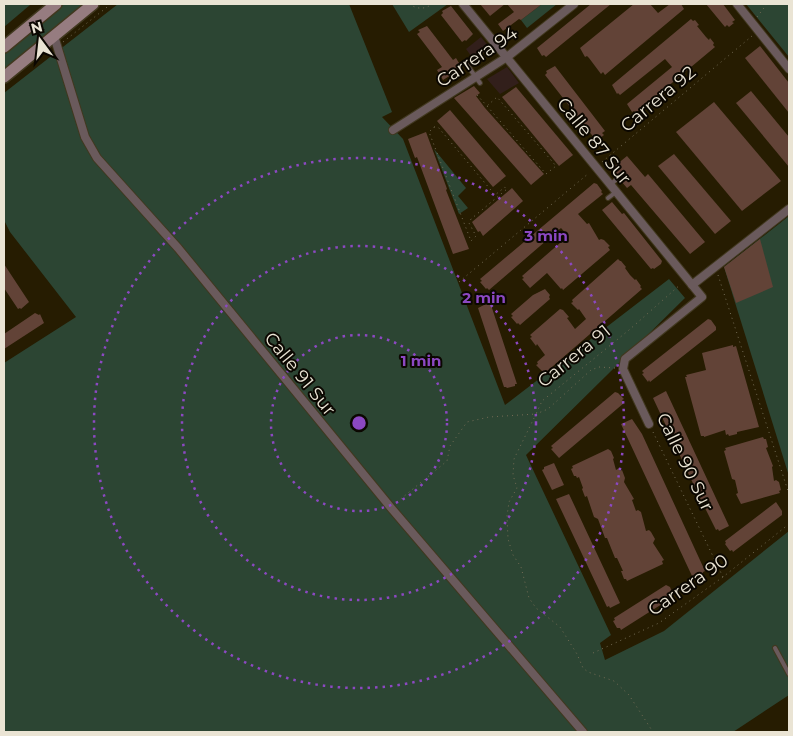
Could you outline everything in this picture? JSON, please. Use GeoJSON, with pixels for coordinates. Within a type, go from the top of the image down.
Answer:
{"type":"FeatureCollection","features":[{"type":"Feature","properties":{"kind":"main road"},"geometry":{"type":"LineString","coordinates":[[4,47],[46,8],[56,4]]}},
{"type":"Feature","properties":{"kind":"main road"},"geometry":{"type":"LineString","coordinates":[[4,77],[55,41],[93,4]]}},
{"type":"Feature","properties":{"kind":"street","name":"Calle 87 Sur"},"geometry":{"type":"LineString","coordinates":[[462,4],[702,297]]}},
{"type":"Feature","properties":{"kind":"street","name":"Carrera 94"},"geometry":{"type":"LineString","coordinates":[[394,130],[478,80],[574,4]]}},
{"type":"Feature","properties":{"kind":"street"},"geometry":{"type":"LineString","coordinates":[[737,4],[789,69]]}},
{"type":"Feature","properties":{"kind":"street","name":"Calle 91 Sur"},"geometry":{"type":"LineString","coordinates":[[55,41],[85,137],[97,158],[178,248],[392,509],[583,732]]}},
{"type":"Feature","properties":{"kind":"street"},"geometry":{"type":"LineString","coordinates":[[690,282],[715,267],[789,209]]}},
{"type":"Feature","properties":{"kind":"street","name":"Carrera 91"},"geometry":{"type":"LineString","coordinates":[[623,369],[625,359],[702,297]]}},
{"type":"Feature","properties":{"kind":"street","name":"Calle 90 Sur"},"geometry":{"type":"LineString","coordinates":[[623,369],[650,424]]}},
{"type":"Feature","properties":{"kind":"lane"},"geometry":{"type":"LineString","coordinates":[[467,65],[478,80]]}},
{"type":"Feature","properties":{"kind":"lane"},"geometry":{"type":"LineString","coordinates":[[610,185],[618,178]]}},
{"type":"Feature","properties":{"kind":"lane"},"geometry":{"type":"LineString","coordinates":[[608,198],[616,192]]}},
{"type":"Feature","properties":{"kind":"lane"},"geometry":{"type":"LineString","coordinates":[[776,648],[789,674]]}},
{"type":"Feature","properties":{"kind":"path"},"geometry":{"type":"LineString","coordinates":[[55,41],[111,4]]}},
{"type":"Feature","properties":{"kind":"path"},"geometry":{"type":"LineString","coordinates":[[408,4],[419,8],[425,8],[432,4]]}},
{"type":"Feature","properties":{"kind":"path"},"geometry":{"type":"LineString","coordinates":[[752,24],[767,4]]}},
{"type":"Feature","properties":{"kind":"path","name":"Carrera 92"},"geometry":{"type":"LineString","coordinates":[[459,282],[759,31]]}},
{"type":"Feature","properties":{"kind":"path"},"geometry":{"type":"LineString","coordinates":[[477,95],[546,174],[556,166],[497,97],[487,106]]}},
{"type":"Feature","properties":{"kind":"path"},"geometry":{"type":"LineString","coordinates":[[434,126],[438,127],[495,195],[505,186],[508,189],[471,219],[469,223],[476,236],[471,241],[429,132],[434,126]]}},
{"type":"Feature","properties":{"kind":"path"},"geometry":{"type":"LineString","coordinates":[[715,267],[789,494]]}},
{"type":"Feature","properties":{"kind":"path","name":"Carrera 91"},"geometry":{"type":"LineString","coordinates":[[392,509],[396,503],[448,461],[450,446],[467,422],[489,417],[536,414],[542,401],[690,282]]}},
{"type":"Feature","properties":{"kind":"path"},"geometry":{"type":"LineString","coordinates":[[623,369],[595,368],[548,408],[536,414],[514,459],[513,475],[517,488],[509,502],[507,516],[508,539],[513,555],[520,567],[529,598],[536,608],[560,627],[577,654],[583,668],[588,672],[614,681],[629,695],[653,732]]}},
{"type":"Feature","properties":{"kind":"path","name":"Calle 90 Sur"},"geometry":{"type":"LineString","coordinates":[[650,424],[723,577]]}},
{"type":"Feature","properties":{"kind":"path","name":"Carrera 90"},"geometry":{"type":"LineString","coordinates":[[593,653],[659,623],[723,577],[789,524]]}},
{"type":"Feature","properties":{"kind":"shaded area"},"geometry":{"type":"Polygon","coordinates":[[[481,37],[490,48],[474,60],[466,49],[481,37]]]}},
{"type":"Feature","properties":{"kind":"shaded area"},"geometry":{"type":"Polygon","coordinates":[[[507,67],[519,83],[500,94],[487,79],[507,67]]]}},
{"type":"Feature","properties":{"kind":"green space"},"geometry":{"type":"Polygon","coordinates":[[[4,4],[29,4],[30,5],[4,27],[4,4]]]}},
{"type":"Feature","properties":{"kind":"green space"},"geometry":{"type":"Polygon","coordinates":[[[61,4],[87,4],[4,71],[4,51],[61,4]]]}},
{"type":"Feature","properties":{"kind":"green space"},"geometry":{"type":"Polygon","coordinates":[[[118,4],[349,4],[392,112],[382,117],[403,139],[505,405],[669,279],[685,298],[526,455],[611,635],[600,643],[605,660],[664,631],[789,531],[789,695],[733,732],[4,732],[4,363],[76,317],[10,232],[4,220],[4,93],[118,4]]]}},
{"type":"Feature","properties":{"kind":"green space"},"geometry":{"type":"Polygon","coordinates":[[[392,4],[448,4],[409,32],[392,4]]]}},
{"type":"Feature","properties":{"kind":"green space"},"geometry":{"type":"Polygon","coordinates":[[[542,4],[557,4],[527,28],[521,20],[542,4]]]}},
{"type":"Feature","properties":{"kind":"green space"},"geometry":{"type":"Polygon","coordinates":[[[746,4],[789,4],[789,57],[746,4]]]}},
{"type":"Feature","properties":{"kind":"green space"},"geometry":{"type":"Polygon","coordinates":[[[434,149],[466,188],[458,196],[468,208],[459,214],[434,149]]]}},
{"type":"Feature","properties":{"kind":"green space"},"geometry":{"type":"Polygon","coordinates":[[[789,216],[789,476],[724,267],[789,216]]]}},
{"type":"Feature","properties":{"kind":"building"},"geometry":{"type":"Polygon","coordinates":[[[480,4],[505,4],[490,16],[480,4]]]}},
{"type":"Feature","properties":{"kind":"building"},"geometry":{"type":"Polygon","coordinates":[[[507,4],[542,4],[503,31],[498,24],[514,12],[507,4]]]}},
{"type":"Feature","properties":{"kind":"building"},"geometry":{"type":"Polygon","coordinates":[[[591,4],[611,4],[546,57],[542,56],[537,48],[591,4]]]}},
{"type":"Feature","properties":{"kind":"building"},"geometry":{"type":"Polygon","coordinates":[[[634,4],[650,4],[658,13],[670,4],[681,4],[684,9],[605,75],[603,72],[601,74],[589,58],[585,57],[580,48],[634,4]]]}},
{"type":"Feature","properties":{"kind":"building"},"geometry":{"type":"Polygon","coordinates":[[[706,4],[723,4],[735,20],[732,22],[734,23],[729,27],[727,25],[725,27],[706,4]]]}},
{"type":"Feature","properties":{"kind":"building"},"geometry":{"type":"Polygon","coordinates":[[[451,6],[473,34],[466,41],[462,42],[441,15],[442,11],[451,6]]]}},
{"type":"Feature","properties":{"kind":"building"},"geometry":{"type":"Polygon","coordinates":[[[691,19],[695,20],[699,25],[697,26],[709,40],[710,38],[715,47],[636,113],[632,112],[627,104],[672,67],[665,59],[620,95],[617,94],[612,85],[691,19]]]}},
{"type":"Feature","properties":{"kind":"building"},"geometry":{"type":"Polygon","coordinates":[[[427,26],[453,60],[456,58],[462,68],[443,80],[437,70],[442,67],[417,34],[420,32],[418,30],[427,26]]]}},
{"type":"Feature","properties":{"kind":"building"},"geometry":{"type":"Polygon","coordinates":[[[760,46],[789,83],[789,113],[745,58],[760,46]]]}},
{"type":"Feature","properties":{"kind":"building"},"geometry":{"type":"Polygon","coordinates":[[[555,66],[605,131],[602,133],[604,135],[599,139],[597,137],[595,139],[545,75],[546,71],[555,66]]]}},
{"type":"Feature","properties":{"kind":"building"},"geometry":{"type":"Polygon","coordinates":[[[474,86],[480,93],[476,96],[485,108],[544,174],[531,185],[454,98],[474,86]]]}},
{"type":"Feature","properties":{"kind":"building"},"geometry":{"type":"Polygon","coordinates":[[[516,87],[573,155],[559,166],[502,97],[516,87]]]}},
{"type":"Feature","properties":{"kind":"building"},"geometry":{"type":"Polygon","coordinates":[[[751,91],[789,137],[789,167],[736,103],[751,91]]]}},
{"type":"Feature","properties":{"kind":"building"},"geometry":{"type":"Polygon","coordinates":[[[714,102],[781,181],[742,211],[676,132],[714,102]]]}},
{"type":"Feature","properties":{"kind":"building"},"geometry":{"type":"Polygon","coordinates":[[[450,110],[506,176],[493,187],[437,121],[450,110]]]}},
{"type":"Feature","properties":{"kind":"building"},"geometry":{"type":"Polygon","coordinates":[[[426,132],[469,249],[453,254],[417,157],[415,158],[408,139],[426,132]]]}},
{"type":"Feature","properties":{"kind":"building"},"geometry":{"type":"Polygon","coordinates":[[[674,154],[731,221],[715,234],[658,166],[674,154]]]}},
{"type":"Feature","properties":{"kind":"building"},"geometry":{"type":"Polygon","coordinates":[[[627,156],[645,177],[648,174],[705,242],[690,254],[631,185],[627,188],[621,181],[621,176],[616,175],[611,169],[627,156]]]}},
{"type":"Feature","properties":{"kind":"building"},"geometry":{"type":"Polygon","coordinates":[[[594,183],[597,184],[603,194],[578,214],[587,224],[589,223],[599,240],[604,240],[610,246],[608,247],[610,250],[563,290],[547,273],[530,288],[522,279],[524,278],[522,276],[568,236],[561,228],[489,290],[486,289],[480,282],[482,281],[480,279],[594,183]]]}},
{"type":"Feature","properties":{"kind":"building"},"geometry":{"type":"Polygon","coordinates":[[[512,188],[523,201],[483,236],[472,222],[512,188]]]}},
{"type":"Feature","properties":{"kind":"building"},"geometry":{"type":"Polygon","coordinates":[[[612,202],[622,214],[624,213],[662,261],[654,269],[651,269],[602,210],[612,202]]]}},
{"type":"Feature","properties":{"kind":"building"},"geometry":{"type":"Polygon","coordinates":[[[760,239],[773,287],[736,303],[724,267],[760,239]]]}},
{"type":"Feature","properties":{"kind":"building"},"geometry":{"type":"Polygon","coordinates":[[[618,259],[626,267],[630,275],[636,279],[642,289],[545,373],[543,372],[536,365],[545,355],[530,338],[532,337],[530,335],[560,309],[569,317],[567,318],[575,329],[586,319],[579,309],[571,303],[573,302],[572,300],[618,259]]]}},
{"type":"Feature","properties":{"kind":"building"},"geometry":{"type":"Polygon","coordinates":[[[4,264],[29,302],[21,309],[18,309],[4,288],[4,264]]]}},
{"type":"Feature","properties":{"kind":"building"},"geometry":{"type":"Polygon","coordinates":[[[545,289],[550,295],[550,299],[520,325],[517,324],[511,317],[513,316],[511,314],[533,295],[545,289]]]}},
{"type":"Feature","properties":{"kind":"building"},"geometry":{"type":"Polygon","coordinates":[[[488,303],[491,305],[517,384],[515,386],[504,387],[478,308],[488,303]]]}},
{"type":"Feature","properties":{"kind":"building"},"geometry":{"type":"Polygon","coordinates":[[[35,313],[40,314],[44,323],[4,349],[4,334],[35,313]]]}},
{"type":"Feature","properties":{"kind":"building"},"geometry":{"type":"Polygon","coordinates":[[[708,319],[711,320],[716,330],[648,382],[642,371],[708,319]]]}},
{"type":"Feature","properties":{"kind":"building"},"geometry":{"type":"Polygon","coordinates":[[[733,345],[733,347],[736,346],[759,427],[737,432],[737,434],[729,436],[728,434],[726,435],[725,430],[704,437],[701,436],[685,377],[687,377],[686,375],[706,370],[702,353],[733,345]]]}},
{"type":"Feature","properties":{"kind":"building"},"geometry":{"type":"Polygon","coordinates":[[[666,391],[729,526],[719,531],[718,529],[716,530],[698,494],[653,398],[666,391]]]}},
{"type":"Feature","properties":{"kind":"building"},"geometry":{"type":"Polygon","coordinates":[[[615,392],[624,399],[622,400],[624,403],[559,458],[551,449],[553,448],[551,446],[615,392]]]}},
{"type":"Feature","properties":{"kind":"building"},"geometry":{"type":"Polygon","coordinates":[[[632,419],[642,434],[705,571],[703,574],[696,577],[692,576],[621,424],[632,419]]]}},
{"type":"Feature","properties":{"kind":"building"},"geometry":{"type":"Polygon","coordinates":[[[763,437],[766,439],[768,447],[766,448],[773,466],[774,481],[779,482],[781,490],[779,491],[780,493],[741,504],[736,494],[738,493],[735,480],[732,479],[724,451],[726,450],[725,448],[763,437]]]}},
{"type":"Feature","properties":{"kind":"building"},"geometry":{"type":"Polygon","coordinates":[[[608,449],[614,458],[616,470],[619,468],[620,471],[622,470],[625,478],[624,482],[634,499],[632,500],[636,511],[641,512],[646,531],[649,530],[651,532],[655,539],[653,543],[664,560],[662,561],[663,564],[627,581],[624,579],[621,571],[623,571],[617,558],[615,558],[607,538],[605,538],[598,519],[594,517],[579,477],[574,476],[571,469],[573,468],[572,466],[608,449]]]}},
{"type":"Feature","properties":{"kind":"building"},"geometry":{"type":"Polygon","coordinates":[[[554,463],[564,485],[552,490],[542,470],[544,467],[554,463]]]}},
{"type":"Feature","properties":{"kind":"building"},"geometry":{"type":"Polygon","coordinates":[[[569,494],[620,603],[610,608],[609,606],[607,607],[556,499],[569,494]]]}},
{"type":"Feature","properties":{"kind":"building"},"geometry":{"type":"Polygon","coordinates":[[[776,502],[782,511],[782,515],[733,552],[732,550],[730,551],[725,541],[776,502]]]}},
{"type":"Feature","properties":{"kind":"building"},"geometry":{"type":"Polygon","coordinates":[[[666,585],[670,587],[673,597],[621,630],[617,628],[613,621],[615,620],[614,618],[666,585]]]}}]}
